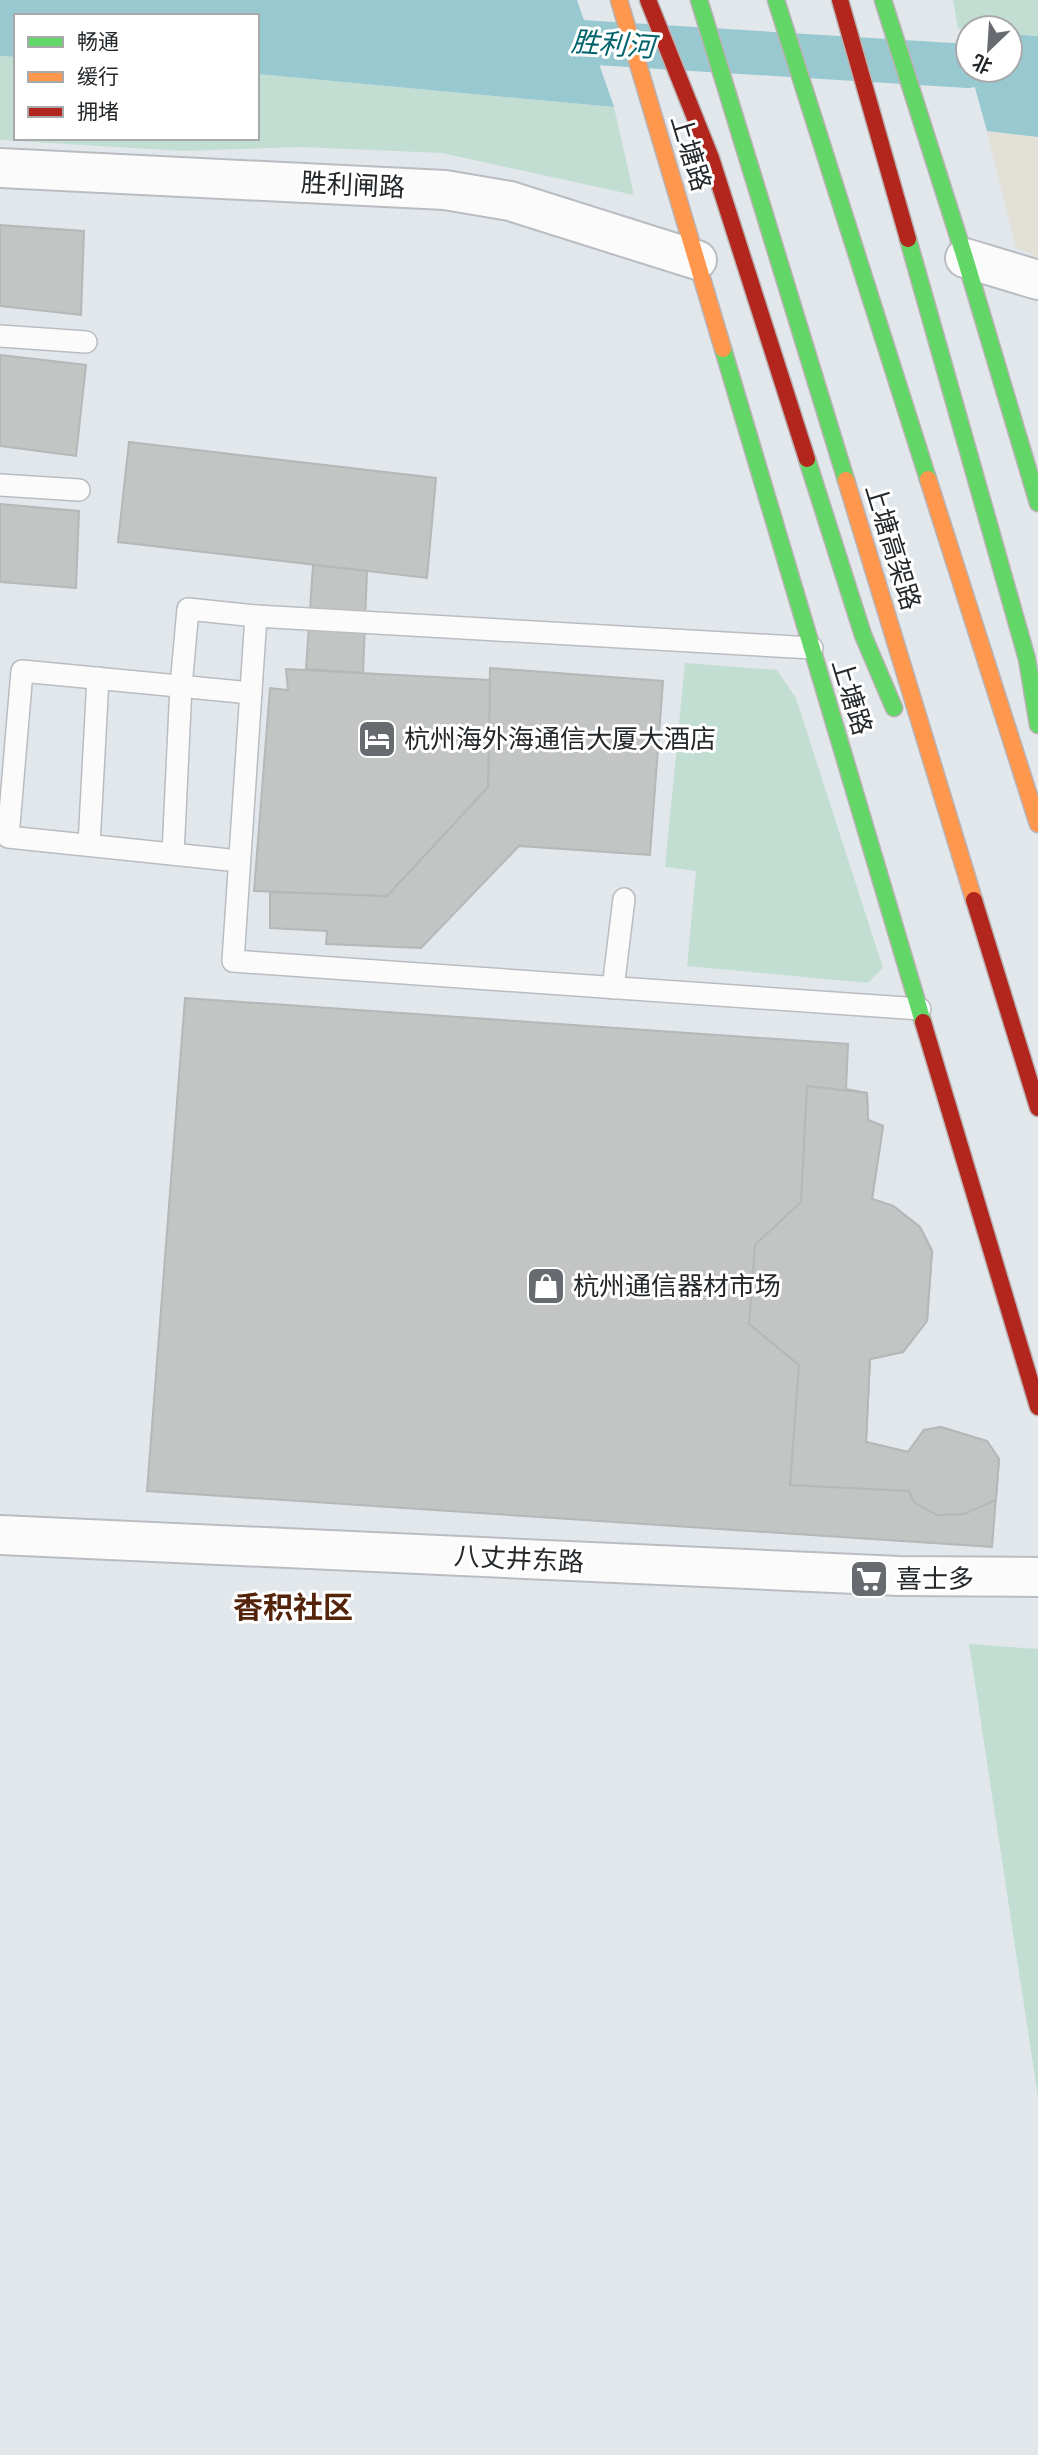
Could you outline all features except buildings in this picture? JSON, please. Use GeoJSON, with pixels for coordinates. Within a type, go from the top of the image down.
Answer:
{"type":"FeatureCollection","features":[{"type":"Feature","properties":{"kind":"main road","name":"上塘路"},"geometry":{"type":"LineString","coordinates":[[619,0],[1038,1407]]}},
{"type":"Feature","properties":{"kind":"main road"},"geometry":{"type":"LineString","coordinates":[[648,0],[711,158],[863,635],[900,722]]}},
{"type":"Feature","properties":{"kind":"main road","name":"上塘高架路"},"geometry":{"type":"LineString","coordinates":[[699,0],[1038,1108]]}},
{"type":"Feature","properties":{"kind":"main road","name":"上塘高架路"},"geometry":{"type":"LineString","coordinates":[[776,0],[1038,824]]}},
{"type":"Feature","properties":{"kind":"main road"},"geometry":{"type":"LineString","coordinates":[[840,0],[1027,659],[1038,725]]}},
{"type":"Feature","properties":{"kind":"main road"},"geometry":{"type":"LineString","coordinates":[[885,5],[965,258],[1038,503]]}},
{"type":"Feature","properties":{"kind":"main road"},"geometry":{"type":"LineString","coordinates":[[910,747],[978,909]]}},
{"type":"Feature","properties":{"kind":"street","name":"胜利闸路"},"geometry":{"type":"LineString","coordinates":[[0,168],[445,190],[510,201],[697,260]]}},
{"type":"Feature","properties":{"kind":"street"},"geometry":{"type":"LineString","coordinates":[[965,258],[1038,280]]}},
{"type":"Feature","properties":{"kind":"street","name":"八丈井东路"},"geometry":{"type":"LineString","coordinates":[[0,1535],[885,1575],[1038,1577]]}},
{"type":"Feature","properties":{"kind":"lane"},"geometry":{"type":"LineString","coordinates":[[0,336],[86,342]]}},
{"type":"Feature","properties":{"kind":"lane"},"geometry":{"type":"LineString","coordinates":[[0,485],[79,490]]}},
{"type":"Feature","properties":{"kind":"lane"},"geometry":{"type":"LineString","coordinates":[[173,854],[181,686],[188,608],[256,616],[812,648]]}},
{"type":"Feature","properties":{"kind":"lane"},"geometry":{"type":"LineString","coordinates":[[256,616],[233,961],[920,1009]]}},
{"type":"Feature","properties":{"kind":"lane"},"geometry":{"type":"LineString","coordinates":[[240,861],[8,837],[22,671],[251,693]]}},
{"type":"Feature","properties":{"kind":"lane"},"geometry":{"type":"LineString","coordinates":[[89,845],[98,678]]}},
{"type":"Feature","properties":{"kind":"lane"},"geometry":{"type":"LineString","coordinates":[[613,988],[624,899]]}},
{"type":"Feature","properties":{"kind":"shaded area"},"geometry":{"type":"Polygon","coordinates":[[[987,131],[1038,137],[1038,257],[1016,248],[987,131]]]}},
{"type":"Feature","properties":{"kind":"green space"},"geometry":{"type":"Polygon","coordinates":[[[953,0],[1038,0],[1038,36],[1024,35],[1024,14],[955,14],[953,0]]]}},
{"type":"Feature","properties":{"kind":"green space"},"geometry":{"type":"Polygon","coordinates":[[[0,56],[14,57],[14,140],[259,140],[259,74],[614,107],[634,195],[442,153],[300,147],[184,151],[0,140],[0,56]]]}},
{"type":"Feature","properties":{"kind":"green space"},"geometry":{"type":"Polygon","coordinates":[[[685,663],[777,670],[796,698],[883,968],[868,983],[687,966],[696,871],[665,867],[685,663]]]}},
{"type":"Feature","properties":{"kind":"green space"},"geometry":{"type":"Polygon","coordinates":[[[969,1644],[1038,1649],[1038,2097],[969,1644]]]}},
{"type":"Feature","properties":{"kind":"water"},"geometry":{"type":"Polygon","coordinates":[[[0,0],[577,0],[614,107],[259,74],[259,14],[14,14],[14,57],[0,56],[0,0]]]}},
{"type":"Feature","properties":{"kind":"water"},"geometry":{"type":"Polygon","coordinates":[[[1024,35],[1038,36],[1038,137],[987,131],[974,84],[1024,84],[1024,35]]]}},
{"type":"Feature","properties":{"kind":"waterway","name":"胜利河"},"geometry":{"type":"LineString","coordinates":[[533,39],[954,65]]}},
{"type":"Feature","properties":{"kind":"traffic: fast"},"geometry":{"type":"LineString","coordinates":[[699,0],[846,480]]}},
{"type":"Feature","properties":{"kind":"traffic: fast"},"geometry":{"type":"LineString","coordinates":[[776,0],[928,479]]}},
{"type":"Feature","properties":{"kind":"traffic: fast"},"geometry":{"type":"LineString","coordinates":[[883,0],[965,258],[1038,503]]}},
{"type":"Feature","properties":{"kind":"traffic: fast"},"geometry":{"type":"LineString","coordinates":[[908,239],[1027,659],[1038,725]]}},
{"type":"Feature","properties":{"kind":"traffic: fast"},"geometry":{"type":"LineString","coordinates":[[723,349],[923,1022]]}},
{"type":"Feature","properties":{"kind":"traffic: fast"},"geometry":{"type":"LineString","coordinates":[[807,459],[863,635],[894,708]]}},
{"type":"Feature","properties":{"kind":"traffic: slow"},"geometry":{"type":"LineString","coordinates":[[619,0],[723,349]]}},
{"type":"Feature","properties":{"kind":"traffic: slow"},"geometry":{"type":"LineString","coordinates":[[928,479],[1038,824]]}},
{"type":"Feature","properties":{"kind":"traffic: slow"},"geometry":{"type":"LineString","coordinates":[[846,480],[974,900]]}},
{"type":"Feature","properties":{"kind":"traffic: jam"},"geometry":{"type":"LineString","coordinates":[[648,0],[711,158],[807,459]]}},
{"type":"Feature","properties":{"kind":"traffic: jam"},"geometry":{"type":"LineString","coordinates":[[840,0],[908,239]]}},
{"type":"Feature","properties":{"kind":"traffic: jam"},"geometry":{"type":"LineString","coordinates":[[974,900],[1038,1108]]}},
{"type":"Feature","properties":{"kind":"traffic: jam"},"geometry":{"type":"LineString","coordinates":[[923,1022],[1038,1407]]}},
{"type":"Feature","properties":{"kind":"place","name":"杭州海外海通信大厦大酒店"},"geometry":{"type":"Point","coordinates":[377,739]}},
{"type":"Feature","properties":{"kind":"place","name":"杭州通信器材市场"},"geometry":{"type":"Point","coordinates":[546,1286]}},
{"type":"Feature","properties":{"kind":"place","name":"喜士多"},"geometry":{"type":"Point","coordinates":[869,1579]}},
{"type":"Feature","properties":{"kind":"district","name":"香积社区"},"geometry":{"type":"Point","coordinates":[293,1608]}}]}
